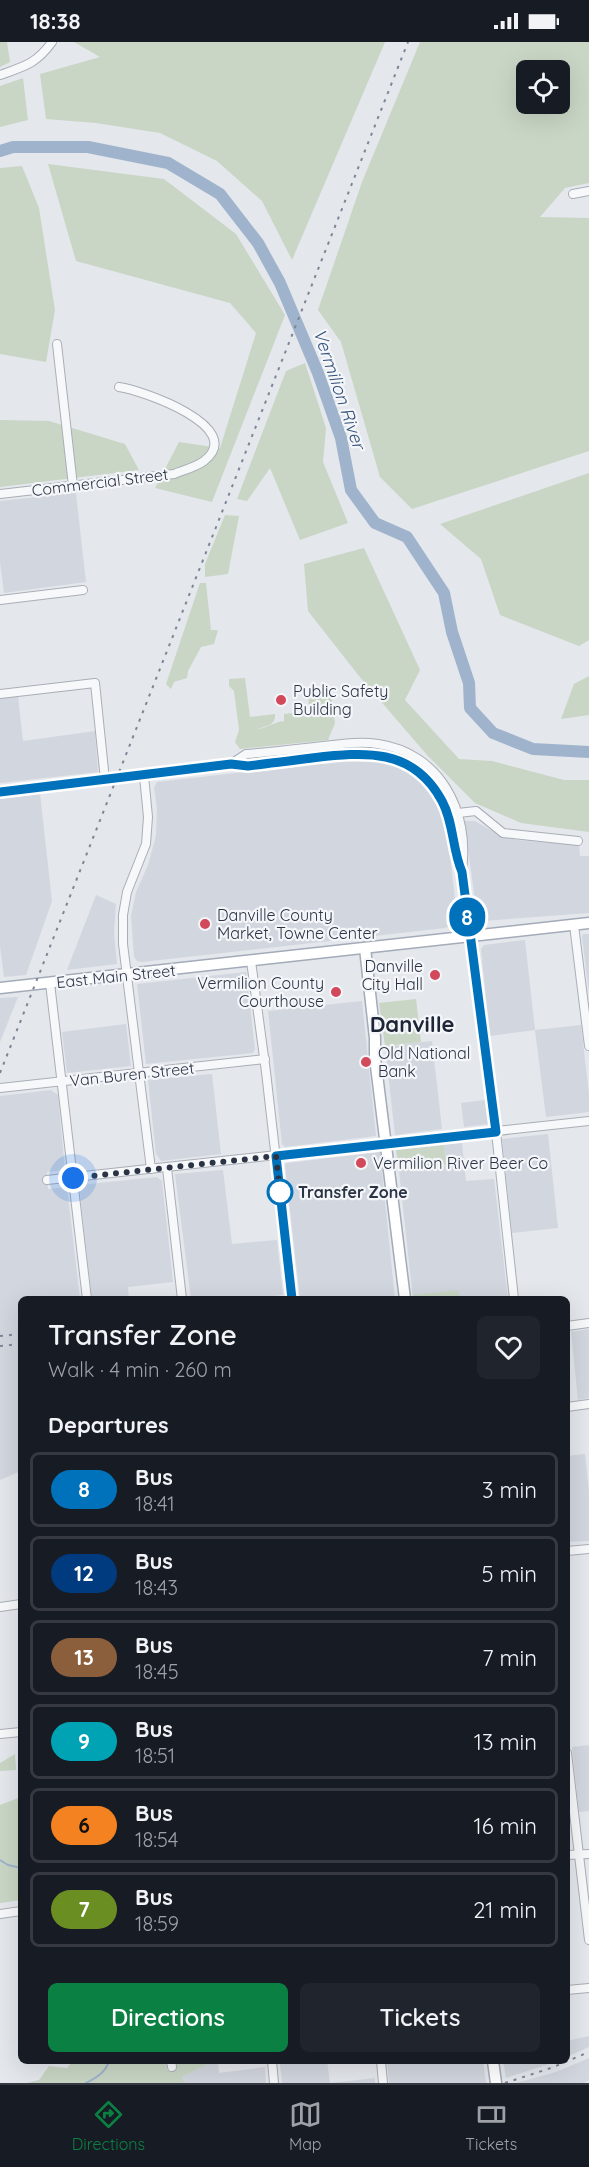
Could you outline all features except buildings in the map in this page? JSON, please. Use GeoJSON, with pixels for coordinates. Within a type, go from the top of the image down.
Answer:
{"type":"FeatureCollection","features":[{"type":"Feature","properties":{"kind":"main road","name":"East Main Street"},"geometry":{"type":"LineString","coordinates":[[0,988],[589,923]]}},
{"type":"Feature","properties":{"kind":"main road"},"geometry":{"type":"LineString","coordinates":[[365,948],[385,1143],[405,1296]]}},
{"type":"Feature","properties":{"kind":"main road"},"geometry":{"type":"LineString","coordinates":[[493,2064],[496,2083]]}},
{"type":"Feature","properties":{"kind":"street"},"geometry":{"type":"LineString","coordinates":[[0,75],[41,57],[52,42]]}},
{"type":"Feature","properties":{"kind":"street"},"geometry":{"type":"LineString","coordinates":[[573,194],[589,191]]}},
{"type":"Feature","properties":{"kind":"street"},"geometry":{"type":"LineString","coordinates":[[57,344],[73,486]]}},
{"type":"Feature","properties":{"kind":"street","name":"Commercial Street"},"geometry":{"type":"LineString","coordinates":[[0,494],[174,474],[197,465],[210,456],[214,444],[212,432],[199,420],[153,396],[135,389],[119,387]]}},
{"type":"Feature","properties":{"kind":"street"},"geometry":{"type":"LineString","coordinates":[[0,600],[83,590]]}},
{"type":"Feature","properties":{"kind":"street"},"geometry":{"type":"LineString","coordinates":[[0,694],[94,683],[105,780]]}},
{"type":"Feature","properties":{"kind":"street"},"geometry":{"type":"LineString","coordinates":[[231,764],[246,754],[355,743],[377,743],[401,749],[432,770],[452,797],[458,813],[464,857],[462,872],[496,1132],[514,1296]]}},
{"type":"Feature","properties":{"kind":"street"},"geometry":{"type":"LineString","coordinates":[[0,792],[231,764],[248,766],[372,753],[400,761],[429,782],[442,800],[448,814],[456,858],[462,872]]}},
{"type":"Feature","properties":{"kind":"street"},"geometry":{"type":"LineString","coordinates":[[144,776],[148,817],[146,844],[127,892],[123,915],[123,944],[151,1169]]}},
{"type":"Feature","properties":{"kind":"street"},"geometry":{"type":"LineString","coordinates":[[458,813],[476,811],[503,833],[578,841]]}},
{"type":"Feature","properties":{"kind":"street"},"geometry":{"type":"LineString","coordinates":[[574,925],[589,1046]]}},
{"type":"Feature","properties":{"kind":"street"},"geometry":{"type":"LineString","coordinates":[[251,961],[265,1059],[292,1296]]}},
{"type":"Feature","properties":{"kind":"street"},"geometry":{"type":"LineString","coordinates":[[50,983],[87,1296]]}},
{"type":"Feature","properties":{"kind":"street","name":"Van Buren Street"},"geometry":{"type":"LineString","coordinates":[[0,1088],[265,1059]]}},
{"type":"Feature","properties":{"kind":"street"},"geometry":{"type":"LineString","coordinates":[[47,1180],[589,1121]]}},
{"type":"Feature","properties":{"kind":"street"},"geometry":{"type":"LineString","coordinates":[[167,1168],[182,1296]]}},
{"type":"Feature","properties":{"kind":"street"},"geometry":{"type":"LineString","coordinates":[[570,1326],[589,1323]]}},
{"type":"Feature","properties":{"kind":"street"},"geometry":{"type":"LineString","coordinates":[[570,1407],[589,1404]]}},
{"type":"Feature","properties":{"kind":"street"},"geometry":{"type":"LineString","coordinates":[[570,1551],[589,1549]]}},
{"type":"Feature","properties":{"kind":"street"},"geometry":{"type":"LineString","coordinates":[[0,1607],[18,1604]]}},
{"type":"Feature","properties":{"kind":"street"},"geometry":{"type":"LineString","coordinates":[[0,1734],[18,1732]]}},
{"type":"Feature","properties":{"kind":"street"},"geometry":{"type":"LineString","coordinates":[[570,1779],[589,1940]]}},
{"type":"Feature","properties":{"kind":"street"},"geometry":{"type":"LineString","coordinates":[[570,1855],[589,1854]]}},
{"type":"Feature","properties":{"kind":"street"},"geometry":{"type":"LineString","coordinates":[[0,1914],[18,1911]]}},
{"type":"Feature","properties":{"kind":"street"},"geometry":{"type":"LineString","coordinates":[[570,1990],[589,1988]]}},
{"type":"Feature","properties":{"kind":"street"},"geometry":{"type":"LineString","coordinates":[[272,2064],[274,2083]]}},
{"type":"Feature","properties":{"kind":"street"},"geometry":{"type":"LineString","coordinates":[[381,2064],[383,2083]]}},
{"type":"Feature","properties":{"kind":"shaded area"},"geometry":{"type":"Polygon","coordinates":[[[76,493],[86,582],[4,593],[0,562],[0,501],[76,493]]]}},
{"type":"Feature","properties":{"kind":"shaded area"},"geometry":{"type":"Polygon","coordinates":[[[18,696],[23,741],[95,731],[98,772],[0,783],[0,698],[18,696]]]}},
{"type":"Feature","properties":{"kind":"shaded area"},"geometry":{"type":"Polygon","coordinates":[[[366,758],[395,764],[411,773],[436,800],[447,827],[456,924],[445,928],[137,961],[134,957],[131,916],[136,892],[148,865],[156,836],[157,809],[154,787],[157,782],[366,758]]]}},
{"type":"Feature","properties":{"kind":"shaded area"},"geometry":{"type":"Polygon","coordinates":[[[40,794],[52,901],[26,975],[4,977],[0,946],[0,799],[40,794]]]}},
{"type":"Feature","properties":{"kind":"shaded area"},"geometry":{"type":"Polygon","coordinates":[[[464,821],[475,821],[499,835],[517,840],[579,845],[580,856],[589,856],[589,913],[482,921],[477,914],[464,821]]]}},
{"type":"Feature","properties":{"kind":"shaded area"},"geometry":{"type":"Polygon","coordinates":[[[96,895],[116,904],[114,933],[117,964],[67,970],[96,895]]]}},
{"type":"Feature","properties":{"kind":"shaded area"},"geometry":{"type":"Polygon","coordinates":[[[583,934],[589,934],[589,993],[582,937],[583,934]]]}},
{"type":"Feature","properties":{"kind":"shaded area"},"geometry":{"type":"Polygon","coordinates":[[[525,940],[535,1030],[490,1036],[481,949],[484,945],[525,940]]]}},
{"type":"Feature","properties":{"kind":"shaded area"},"geometry":{"type":"Polygon","coordinates":[[[246,972],[255,1049],[253,1053],[146,1064],[137,984],[246,972]]]}},
{"type":"Feature","properties":{"kind":"shaded area"},"geometry":{"type":"Polygon","coordinates":[[[18,997],[0,1042],[0,998],[18,997]]]}},
{"type":"Feature","properties":{"kind":"shaded area"},"geometry":{"type":"Polygon","coordinates":[[[362,1001],[376,1136],[285,1147],[282,1144],[268,1011],[362,1001]]]}},
{"type":"Feature","properties":{"kind":"shaded area"},"geometry":{"type":"Polygon","coordinates":[[[126,1024],[131,1066],[67,1073],[62,1032],[126,1024]]]}},
{"type":"Feature","properties":{"kind":"shaded area"},"geometry":{"type":"Polygon","coordinates":[[[581,1025],[589,1112],[546,1117],[535,1030],[581,1025]]]}},
{"type":"Feature","properties":{"kind":"shaded area"},"geometry":{"type":"Polygon","coordinates":[[[432,1041],[442,1129],[395,1135],[385,1046],[432,1041]]]}},
{"type":"Feature","properties":{"kind":"shaded area"},"geometry":{"type":"Polygon","coordinates":[[[212,1074],[221,1154],[161,1161],[156,1154],[148,1080],[212,1074]]]}},
{"type":"Feature","properties":{"kind":"shaded area"},"geometry":{"type":"Polygon","coordinates":[[[51,1090],[58,1095],[65,1170],[47,1172],[48,1189],[67,1187],[80,1296],[18,1296],[18,1472],[0,1480],[0,1096],[51,1090]]]}},
{"type":"Feature","properties":{"kind":"shaded area"},"geometry":{"type":"Polygon","coordinates":[[[485,1100],[488,1124],[464,1127],[461,1103],[485,1100]]]}},
{"type":"Feature","properties":{"kind":"shaded area"},"geometry":{"type":"Polygon","coordinates":[[[548,1134],[558,1228],[512,1233],[502,1139],[548,1134]]]}},
{"type":"Feature","properties":{"kind":"shaded area"},"geometry":{"type":"Polygon","coordinates":[[[462,1143],[466,1181],[494,1179],[508,1296],[413,1296],[399,1171],[446,1166],[444,1145],[462,1143]]]}},
{"type":"Feature","properties":{"kind":"shaded area"},"geometry":{"type":"Polygon","coordinates":[[[380,1152],[395,1296],[300,1296],[285,1165],[380,1152]]]}},
{"type":"Feature","properties":{"kind":"shaded area"},"geometry":{"type":"Polygon","coordinates":[[[223,1170],[232,1244],[277,1240],[283,1295],[191,1296],[175,1174],[223,1170]]]}},
{"type":"Feature","properties":{"kind":"shaded area"},"geometry":{"type":"Polygon","coordinates":[[[157,1177],[162,1181],[173,1282],[128,1287],[129,1296],[92,1296],[79,1185],[157,1177]]]}},
{"type":"Feature","properties":{"kind":"shaded area"},"geometry":{"type":"Polygon","coordinates":[[[589,1329],[589,1398],[578,1400],[571,1332],[589,1329]]]}},
{"type":"Feature","properties":{"kind":"shaded area"},"geometry":{"type":"Polygon","coordinates":[[[585,1454],[589,1491],[589,1541],[570,1542],[570,1456],[585,1454]]]}},
{"type":"Feature","properties":{"kind":"shaded area"},"geometry":{"type":"Polygon","coordinates":[[[589,1745],[589,1811],[579,1812],[572,1747],[589,1745]]]}},
{"type":"Feature","properties":{"kind":"shaded area"},"geometry":{"type":"Polygon","coordinates":[[[589,2036],[589,2047],[570,2056],[570,2040],[589,2036]]]}},
{"type":"Feature","properties":{"kind":"shaded area"},"geometry":{"type":"Polygon","coordinates":[[[589,2058],[589,2080],[584,2083],[516,2083],[556,2072],[589,2058]]]}},
{"type":"Feature","properties":{"kind":"shaded area"},"geometry":{"type":"Polygon","coordinates":[[[208,2064],[218,2064],[219,2073],[265,2067],[266,2083],[185,2083],[182,2077],[208,2064]]]}},
{"type":"Feature","properties":{"kind":"shaded area"},"geometry":{"type":"Polygon","coordinates":[[[280,2064],[327,2064],[330,2083],[282,2083],[280,2064]]]}},
{"type":"Feature","properties":{"kind":"shaded area"},"geometry":{"type":"Polygon","coordinates":[[[387,2064],[483,2064],[486,2083],[389,2083],[387,2064]]]}},
{"type":"Feature","properties":{"kind":"shaded area"},"geometry":{"type":"Polygon","coordinates":[[[504,2064],[549,2064],[506,2078],[504,2064]]]}},
{"type":"Feature","properties":{"kind":"shaded area"},"geometry":{"type":"Polygon","coordinates":[[[375,2078],[375,2083],[330,2083],[375,2078]]]}},
{"type":"Feature","properties":{"kind":"green space"},"geometry":{"type":"Polygon","coordinates":[[[0,42],[7,42],[10,62],[0,67],[0,42]]]}},
{"type":"Feature","properties":{"kind":"green space"},"geometry":{"type":"Polygon","coordinates":[[[74,42],[385,42],[292,260],[262,201],[217,161],[160,133],[96,123],[46,119],[40,74],[100,57],[74,42]]]}},
{"type":"Feature","properties":{"kind":"green space"},"geometry":{"type":"Polygon","coordinates":[[[420,42],[589,42],[589,183],[565,188],[540,217],[589,218],[589,451],[412,509],[380,477],[341,342],[318,310],[362,182],[420,42]]]}},
{"type":"Feature","properties":{"kind":"green space"},"geometry":{"type":"Polygon","coordinates":[[[23,78],[28,120],[0,127],[0,86],[23,78]]]}},
{"type":"Feature","properties":{"kind":"green space"},"geometry":{"type":"Polygon","coordinates":[[[48,164],[164,179],[236,234],[285,315],[212,502],[155,488],[179,442],[220,448],[256,333],[230,303],[76,261],[48,164]]]}},
{"type":"Feature","properties":{"kind":"green space"},"geometry":{"type":"Polygon","coordinates":[[[22,166],[39,208],[55,310],[46,362],[0,354],[0,168],[22,166]]]}},
{"type":"Feature","properties":{"kind":"green space"},"geometry":{"type":"Polygon","coordinates":[[[305,363],[326,428],[323,462],[348,523],[300,540],[270,468],[247,501],[237,499],[286,371],[305,363]]]}},
{"type":"Feature","properties":{"kind":"green space"},"geometry":{"type":"Polygon","coordinates":[[[0,420],[49,421],[125,444],[139,470],[0,487],[0,420]]]}},
{"type":"Feature","properties":{"kind":"green space"},"geometry":{"type":"Polygon","coordinates":[[[589,473],[589,640],[579,646],[500,615],[481,559],[440,524],[589,473]]]}},
{"type":"Feature","properties":{"kind":"green space"},"geometry":{"type":"Polygon","coordinates":[[[225,515],[239,516],[228,574],[205,577],[205,564],[225,515]]]}},
{"type":"Feature","properties":{"kind":"green space"},"geometry":{"type":"Polygon","coordinates":[[[364,548],[420,670],[405,700],[459,759],[492,761],[564,780],[589,780],[589,832],[521,823],[475,803],[427,755],[359,676],[308,611],[304,564],[364,548]]]}},
{"type":"Feature","properties":{"kind":"green space"},"geometry":{"type":"Polygon","coordinates":[[[200,583],[206,583],[211,630],[218,630],[214,644],[201,647],[188,671],[187,678],[174,682],[171,689],[166,684],[200,583]]]}},
{"type":"Feature","properties":{"kind":"green space"},"geometry":{"type":"Polygon","coordinates":[[[589,676],[589,715],[561,719],[574,684],[589,676]]]}},
{"type":"Feature","properties":{"kind":"green space"},"geometry":{"type":"Polygon","coordinates":[[[245,678],[250,717],[275,714],[271,724],[257,729],[284,721],[284,714],[309,711],[308,689],[310,689],[311,696],[331,694],[335,723],[328,740],[240,749],[235,742],[239,730],[234,691],[229,686],[229,679],[245,678]]]}},
{"type":"Feature","properties":{"kind":"green space"},"geometry":{"type":"Polygon","coordinates":[[[328,749],[282,759],[248,763],[246,760],[247,758],[328,749]]]}},
{"type":"Feature","properties":{"kind":"green space"},"geometry":{"type":"Polygon","coordinates":[[[416,999],[421,1042],[385,1046],[379,1003],[416,999]]]}},
{"type":"Feature","properties":{"kind":"green space"},"geometry":{"type":"Polygon","coordinates":[[[444,1145],[446,1165],[399,1171],[396,1150],[444,1145]]]}},
{"type":"Feature","properties":{"kind":"green space"},"geometry":{"type":"Polygon","coordinates":[[[458,1290],[459,1296],[413,1296],[458,1290]]]}},
{"type":"Feature","properties":{"kind":"green space"},"geometry":{"type":"Polygon","coordinates":[[[15,1754],[16,1770],[0,1771],[0,1763],[15,1754]]]}},
{"type":"Feature","properties":{"kind":"green space"},"geometry":{"type":"Polygon","coordinates":[[[18,1798],[18,1900],[0,1903],[0,1805],[18,1798]]]}},
{"type":"Feature","properties":{"kind":"green space"},"geometry":{"type":"Polygon","coordinates":[[[70,2064],[166,2064],[167,2070],[177,2069],[176,2064],[208,2064],[182,2077],[185,2083],[27,2083],[39,2080],[49,2066],[67,2068],[70,2064]]]}},
{"type":"Feature","properties":{"kind":"waterway","name":"Vermilion River"},"geometry":{"type":"LineString","coordinates":[[0,151],[13,147],[88,147],[168,163],[220,194],[258,243],[280,283],[318,373],[341,438],[351,490],[375,523],[407,537],[444,593],[452,632],[469,683],[470,708],[493,733],[533,749],[589,752]]}},
{"type":"Feature","properties":{"kind":"waterway"},"geometry":{"type":"LineString","coordinates":[[0,1860],[18,1867]]}},
{"type":"Feature","properties":{"kind":"waterway"},"geometry":{"type":"LineString","coordinates":[[86,2083],[97,2077],[108,2064]]}},
{"type":"Feature","properties":{"kind":"railway"},"geometry":{"type":"LineString","coordinates":[[0,1073],[408,42]]}},
{"type":"Feature","properties":{"kind":"railway"},"geometry":{"type":"LineString","coordinates":[[0,1336],[18,1334]]}},
{"type":"Feature","properties":{"kind":"railway"},"geometry":{"type":"LineString","coordinates":[[0,1346],[18,1344]]}},
{"type":"Feature","properties":{"kind":"railway"},"geometry":{"type":"LineString","coordinates":[[570,2060],[589,2052]]}},
{"type":"Feature","properties":{"kind":"railway"},"geometry":{"type":"LineString","coordinates":[[505,2083],[560,2064]]}},
{"type":"Feature","properties":{"kind":"bus line","name":"8"},"geometry":{"type":"LineString","coordinates":[[0,792],[231,764],[248,766],[372,753],[400,761],[413,769],[429,782],[442,800],[448,814],[456,858],[462,872],[496,1132],[276,1156],[292,1296]]}},
{"type":"Feature","properties":{"kind":"place","name":"Public Safety Building"},"geometry":{"type":"Point","coordinates":[281,700]}},
{"type":"Feature","properties":{"kind":"place","name":"Danville County Market, Towne Center"},"geometry":{"type":"Point","coordinates":[205,924]}},
{"type":"Feature","properties":{"kind":"place","name":"Danville City Hall"},"geometry":{"type":"Point","coordinates":[435,975]}},
{"type":"Feature","properties":{"kind":"place","name":"Vermilion County Courthouse"},"geometry":{"type":"Point","coordinates":[336,992]}},
{"type":"Feature","properties":{"kind":"place","name":"Old National Bank"},"geometry":{"type":"Point","coordinates":[366,1062]}},
{"type":"Feature","properties":{"kind":"place","name":"Vermilion River Beer Co"},"geometry":{"type":"Point","coordinates":[361,1163]}},
{"type":"Feature","properties":{"kind":"place","name":"Transfer Zone"},"geometry":{"type":"Point","coordinates":[280,1192]}},
{"type":"Feature","properties":{"kind":"district","name":"Danville"},"geometry":{"type":"Point","coordinates":[412,1024]}},
{"type":"Feature","properties":{"kind":"route"},"geometry":{"type":"LineString","coordinates":[[73,1178],[276,1156],[280,1192]]}}]}
